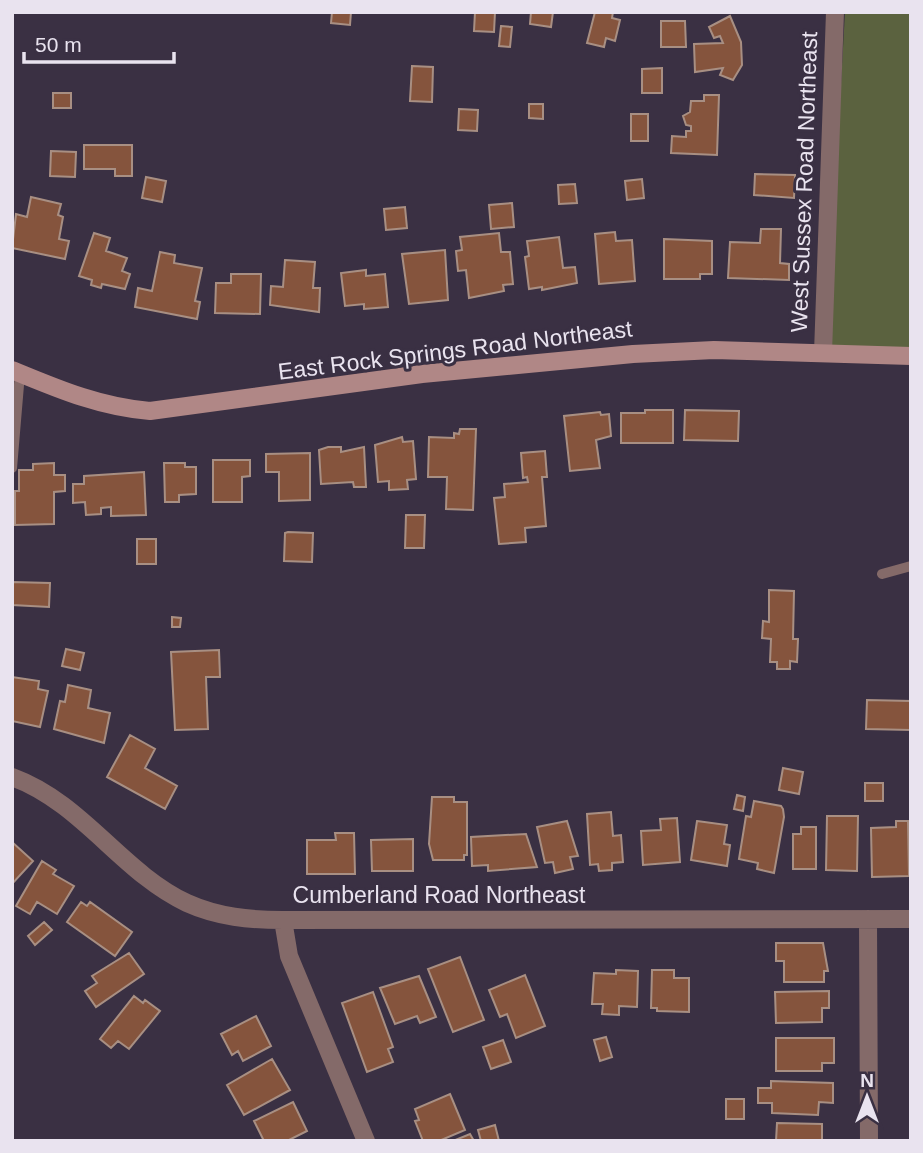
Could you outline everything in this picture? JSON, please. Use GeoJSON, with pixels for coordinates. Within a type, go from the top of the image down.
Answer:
{"type":"FeatureCollection","features":[{"type":"Feature","properties":{"kind":"street","name":"West Sussex Road Northeast"},"geometry":{"type":"LineString","coordinates":[[823,353],[835,12]]}},
{"type":"Feature","properties":{"kind":"street","name":"East Rock Springs Road Northeast"},"geometry":{"type":"LineString","coordinates":[[16,372],[78,398],[122,409],[150,411],[422,374],[633,354],[714,350],[911,356]]}},
{"type":"Feature","properties":{"kind":"street","name":"Cumberland Road Northeast"},"geometry":{"type":"LineString","coordinates":[[12,777],[61,802],[148,878],[187,902],[226,916],[283,920],[911,919]]}},
{"type":"Feature","properties":{"kind":"street"},"geometry":{"type":"LineString","coordinates":[[868,919],[869,1141]]}},
{"type":"Feature","properties":{"kind":"street"},"geometry":{"type":"LineString","coordinates":[[283,920],[289,956],[366,1141]]}},
{"type":"Feature","properties":{"kind":"lane"},"geometry":{"type":"LineString","coordinates":[[12,468],[16,372]]}},
{"type":"Feature","properties":{"kind":"lane"},"geometry":{"type":"LineString","coordinates":[[882,573],[911,566]]}},
{"type":"Feature","properties":{"kind":"green space"},"geometry":{"type":"Polygon","coordinates":[[[845,12],[911,12],[911,356],[826,356],[845,12]]]}},
{"type":"Feature","properties":{"kind":"building"},"geometry":{"type":"Polygon","coordinates":[[[332,12],[351,12],[350,25],[331,23],[332,12]]]}},
{"type":"Feature","properties":{"kind":"building"},"geometry":{"type":"Polygon","coordinates":[[[475,12],[495,12],[494,32],[474,31],[475,12]]]}},
{"type":"Feature","properties":{"kind":"building"},"geometry":{"type":"Polygon","coordinates":[[[531,12],[553,12],[551,27],[530,24],[531,12]]]}},
{"type":"Feature","properties":{"kind":"building"},"geometry":{"type":"Polygon","coordinates":[[[595,12],[613,12],[612,18],[620,20],[615,41],[606,38],[604,47],[587,43],[595,12]]]}},
{"type":"Feature","properties":{"kind":"building"},"geometry":{"type":"Polygon","coordinates":[[[730,16],[741,42],[742,65],[733,80],[720,75],[723,68],[695,72],[694,44],[723,43],[720,36],[714,38],[709,27],[730,16]]]}},
{"type":"Feature","properties":{"kind":"building"},"geometry":{"type":"Polygon","coordinates":[[[661,21],[685,21],[686,47],[661,47],[661,21]]]}},
{"type":"Feature","properties":{"kind":"building"},"geometry":{"type":"Polygon","coordinates":[[[501,26],[512,27],[510,47],[499,46],[501,26]]]}},
{"type":"Feature","properties":{"kind":"building"},"geometry":{"type":"Polygon","coordinates":[[[412,66],[433,67],[432,102],[410,101],[412,66]]]}},
{"type":"Feature","properties":{"kind":"building"},"geometry":{"type":"Polygon","coordinates":[[[662,68],[662,93],[642,93],[642,69],[662,68]]]}},
{"type":"Feature","properties":{"kind":"building"},"geometry":{"type":"Polygon","coordinates":[[[53,93],[71,93],[71,108],[53,108],[53,93]]]}},
{"type":"Feature","properties":{"kind":"building"},"geometry":{"type":"Polygon","coordinates":[[[704,95],[719,95],[717,155],[671,153],[672,136],[686,137],[686,131],[691,131],[691,126],[686,125],[683,116],[690,112],[691,101],[704,101],[704,95]]]}},
{"type":"Feature","properties":{"kind":"building"},"geometry":{"type":"Polygon","coordinates":[[[529,104],[543,104],[543,119],[529,118],[529,104]]]}},
{"type":"Feature","properties":{"kind":"building"},"geometry":{"type":"Polygon","coordinates":[[[459,109],[478,110],[477,131],[458,130],[459,109]]]}},
{"type":"Feature","properties":{"kind":"building"},"geometry":{"type":"Polygon","coordinates":[[[631,114],[648,114],[648,141],[631,141],[631,114]]]}},
{"type":"Feature","properties":{"kind":"building"},"geometry":{"type":"Polygon","coordinates":[[[84,145],[132,145],[132,176],[115,176],[115,169],[84,169],[84,145]]]}},
{"type":"Feature","properties":{"kind":"building"},"geometry":{"type":"Polygon","coordinates":[[[51,151],[76,152],[75,177],[50,176],[51,151]]]}},
{"type":"Feature","properties":{"kind":"building"},"geometry":{"type":"Polygon","coordinates":[[[755,174],[795,175],[794,198],[754,195],[755,174]]]}},
{"type":"Feature","properties":{"kind":"building"},"geometry":{"type":"Polygon","coordinates":[[[146,177],[166,181],[162,202],[142,198],[146,177]]]}},
{"type":"Feature","properties":{"kind":"building"},"geometry":{"type":"Polygon","coordinates":[[[642,179],[644,198],[627,200],[625,181],[642,179]]]}},
{"type":"Feature","properties":{"kind":"building"},"geometry":{"type":"Polygon","coordinates":[[[575,184],[577,203],[559,204],[558,185],[575,184]]]}},
{"type":"Feature","properties":{"kind":"building"},"geometry":{"type":"Polygon","coordinates":[[[31,197],[61,204],[58,215],[63,217],[59,239],[69,241],[65,259],[12,248],[16,214],[27,217],[31,197]]]}},
{"type":"Feature","properties":{"kind":"building"},"geometry":{"type":"Polygon","coordinates":[[[512,203],[514,227],[491,229],[489,205],[512,203]]]}},
{"type":"Feature","properties":{"kind":"building"},"geometry":{"type":"Polygon","coordinates":[[[405,207],[407,228],[386,230],[384,209],[405,207]]]}},
{"type":"Feature","properties":{"kind":"building"},"geometry":{"type":"Polygon","coordinates":[[[761,229],[781,229],[780,263],[789,264],[789,280],[728,278],[730,242],[760,243],[761,229]]]}},
{"type":"Feature","properties":{"kind":"building"},"geometry":{"type":"Polygon","coordinates":[[[615,232],[616,241],[632,240],[635,281],[599,284],[595,234],[615,232]]]}},
{"type":"Feature","properties":{"kind":"building"},"geometry":{"type":"Polygon","coordinates":[[[94,233],[110,238],[106,251],[127,258],[122,271],[130,274],[125,289],[102,284],[101,288],[91,285],[92,280],[79,276],[94,233]]]}},
{"type":"Feature","properties":{"kind":"building"},"geometry":{"type":"Polygon","coordinates":[[[499,233],[501,252],[510,252],[513,284],[503,285],[504,291],[469,298],[466,270],[458,271],[456,251],[462,250],[460,237],[499,233]]]}},
{"type":"Feature","properties":{"kind":"building"},"geometry":{"type":"Polygon","coordinates":[[[559,237],[563,268],[575,267],[577,283],[542,290],[542,287],[529,289],[525,257],[529,256],[527,241],[559,237]]]}},
{"type":"Feature","properties":{"kind":"building"},"geometry":{"type":"Polygon","coordinates":[[[664,239],[712,241],[712,274],[700,274],[700,279],[664,279],[664,239]]]}},
{"type":"Feature","properties":{"kind":"building"},"geometry":{"type":"Polygon","coordinates":[[[445,250],[448,300],[409,304],[402,254],[445,250]]]}},
{"type":"Feature","properties":{"kind":"building"},"geometry":{"type":"Polygon","coordinates":[[[160,252],[175,255],[174,263],[202,268],[195,301],[200,302],[197,319],[135,307],[138,288],[152,291],[160,252]]]}},
{"type":"Feature","properties":{"kind":"building"},"geometry":{"type":"Polygon","coordinates":[[[285,260],[315,262],[313,288],[320,288],[319,312],[270,305],[271,286],[283,287],[285,260]]]}},
{"type":"Feature","properties":{"kind":"building"},"geometry":{"type":"Polygon","coordinates":[[[366,270],[366,276],[385,274],[388,307],[364,309],[364,304],[345,306],[341,273],[366,270]]]}},
{"type":"Feature","properties":{"kind":"building"},"geometry":{"type":"Polygon","coordinates":[[[231,274],[261,274],[260,314],[215,313],[216,283],[231,283],[231,274]]]}},
{"type":"Feature","properties":{"kind":"building"},"geometry":{"type":"Polygon","coordinates":[[[645,410],[673,410],[673,443],[621,443],[621,413],[645,413],[645,410]]]}},
{"type":"Feature","properties":{"kind":"building"},"geometry":{"type":"Polygon","coordinates":[[[685,410],[739,411],[738,441],[684,440],[685,410]]]}},
{"type":"Feature","properties":{"kind":"building"},"geometry":{"type":"Polygon","coordinates":[[[600,412],[601,415],[609,414],[611,436],[596,440],[600,468],[570,471],[564,416],[600,412]]]}},
{"type":"Feature","properties":{"kind":"building"},"geometry":{"type":"Polygon","coordinates":[[[460,429],[476,429],[473,510],[446,509],[447,477],[428,477],[429,437],[454,438],[454,433],[459,434],[460,429]]]}},
{"type":"Feature","properties":{"kind":"building"},"geometry":{"type":"Polygon","coordinates":[[[402,437],[403,442],[413,441],[416,479],[407,480],[408,489],[389,490],[389,481],[378,482],[375,445],[402,437]]]}},
{"type":"Feature","properties":{"kind":"building"},"geometry":{"type":"Polygon","coordinates":[[[341,447],[341,452],[364,447],[366,487],[354,487],[353,482],[321,484],[319,450],[341,447]]]}},
{"type":"Feature","properties":{"kind":"building"},"geometry":{"type":"Polygon","coordinates":[[[545,451],[547,477],[542,477],[546,526],[525,528],[526,542],[499,544],[494,498],[505,497],[504,484],[528,482],[527,477],[523,478],[521,453],[545,451]]]}},
{"type":"Feature","properties":{"kind":"building"},"geometry":{"type":"Polygon","coordinates":[[[310,453],[310,500],[279,501],[279,472],[266,472],[266,454],[310,453]]]}},
{"type":"Feature","properties":{"kind":"building"},"geometry":{"type":"Polygon","coordinates":[[[213,460],[250,460],[250,476],[242,477],[242,502],[213,502],[213,460]]]}},
{"type":"Feature","properties":{"kind":"building"},"geometry":{"type":"Polygon","coordinates":[[[54,463],[54,475],[65,475],[65,491],[54,492],[54,524],[15,525],[15,491],[19,491],[19,470],[33,470],[33,464],[54,463]]]}},
{"type":"Feature","properties":{"kind":"building"},"geometry":{"type":"Polygon","coordinates":[[[164,463],[185,463],[185,467],[196,467],[196,494],[179,495],[179,502],[165,502],[164,463]]]}},
{"type":"Feature","properties":{"kind":"building"},"geometry":{"type":"Polygon","coordinates":[[[144,472],[146,515],[111,516],[111,507],[101,508],[101,514],[86,515],[85,502],[73,503],[73,484],[84,484],[84,476],[144,472]]]}},
{"type":"Feature","properties":{"kind":"building"},"geometry":{"type":"Polygon","coordinates":[[[406,515],[425,515],[424,548],[405,548],[406,515]]]}},
{"type":"Feature","properties":{"kind":"building"},"geometry":{"type":"Polygon","coordinates":[[[285,533],[313,533],[312,562],[284,561],[285,533]]]}},
{"type":"Feature","properties":{"kind":"building"},"geometry":{"type":"Polygon","coordinates":[[[137,539],[156,539],[156,564],[137,564],[137,539]]]}},
{"type":"Feature","properties":{"kind":"building"},"geometry":{"type":"Polygon","coordinates":[[[12,582],[50,583],[49,607],[12,605],[12,582]]]}},
{"type":"Feature","properties":{"kind":"building"},"geometry":{"type":"Polygon","coordinates":[[[769,590],[794,591],[793,639],[798,639],[797,662],[790,661],[790,669],[777,669],[777,662],[770,662],[771,639],[762,638],[763,621],[769,622],[769,590]]]}},
{"type":"Feature","properties":{"kind":"building"},"geometry":{"type":"Polygon","coordinates":[[[172,617],[181,618],[180,627],[172,627],[172,617]]]}},
{"type":"Feature","properties":{"kind":"building"},"geometry":{"type":"Polygon","coordinates":[[[66,649],[84,653],[80,670],[62,666],[66,649]]]}},
{"type":"Feature","properties":{"kind":"building"},"geometry":{"type":"Polygon","coordinates":[[[219,650],[220,677],[206,677],[208,729],[175,730],[171,652],[219,650]]]}},
{"type":"Feature","properties":{"kind":"building"},"geometry":{"type":"Polygon","coordinates":[[[12,677],[39,681],[38,689],[48,691],[40,727],[12,721],[12,677]]]}},
{"type":"Feature","properties":{"kind":"building"},"geometry":{"type":"Polygon","coordinates":[[[68,685],[91,690],[88,708],[110,713],[104,743],[54,729],[60,701],[65,702],[68,685]]]}},
{"type":"Feature","properties":{"kind":"building"},"geometry":{"type":"Polygon","coordinates":[[[867,700],[911,701],[911,730],[866,729],[867,700]]]}},
{"type":"Feature","properties":{"kind":"building"},"geometry":{"type":"Polygon","coordinates":[[[130,735],[155,749],[145,768],[177,786],[165,809],[107,777],[130,735]]]}},
{"type":"Feature","properties":{"kind":"building"},"geometry":{"type":"Polygon","coordinates":[[[783,768],[803,772],[799,794],[779,790],[783,768]]]}},
{"type":"Feature","properties":{"kind":"building"},"geometry":{"type":"Polygon","coordinates":[[[865,783],[883,783],[883,801],[865,801],[865,783]]]}},
{"type":"Feature","properties":{"kind":"building"},"geometry":{"type":"Polygon","coordinates":[[[737,795],[745,797],[743,811],[734,809],[737,795]]]}},
{"type":"Feature","properties":{"kind":"building"},"geometry":{"type":"Polygon","coordinates":[[[432,797],[454,797],[454,802],[467,802],[467,855],[464,855],[464,860],[433,860],[429,844],[432,797]]]}},
{"type":"Feature","properties":{"kind":"building"},"geometry":{"type":"Polygon","coordinates":[[[754,801],[781,806],[783,809],[784,817],[774,873],[757,869],[758,863],[739,859],[746,816],[751,817],[754,801]]]}},
{"type":"Feature","properties":{"kind":"building"},"geometry":{"type":"Polygon","coordinates":[[[611,812],[613,836],[621,835],[623,862],[612,863],[612,870],[599,871],[598,864],[590,865],[587,814],[611,812]]]}},
{"type":"Feature","properties":{"kind":"building"},"geometry":{"type":"Polygon","coordinates":[[[827,816],[858,816],[857,871],[826,870],[827,816]]]}},
{"type":"Feature","properties":{"kind":"building"},"geometry":{"type":"Polygon","coordinates":[[[677,818],[680,862],[643,865],[641,831],[661,830],[660,819],[677,818]]]}},
{"type":"Feature","properties":{"kind":"building"},"geometry":{"type":"Polygon","coordinates":[[[567,821],[578,856],[570,857],[573,869],[555,873],[553,862],[545,863],[537,827],[567,821]]]}},
{"type":"Feature","properties":{"kind":"building"},"geometry":{"type":"Polygon","coordinates":[[[697,821],[727,825],[724,844],[730,845],[727,866],[691,860],[697,821]]]}},
{"type":"Feature","properties":{"kind":"building"},"geometry":{"type":"Polygon","coordinates":[[[896,821],[908,821],[909,876],[872,877],[871,828],[896,827],[896,821]]]}},
{"type":"Feature","properties":{"kind":"building"},"geometry":{"type":"Polygon","coordinates":[[[801,827],[816,827],[816,869],[793,869],[793,834],[801,834],[801,827]]]}},
{"type":"Feature","properties":{"kind":"building"},"geometry":{"type":"Polygon","coordinates":[[[335,833],[354,833],[355,874],[307,874],[307,840],[336,840],[335,833]]]}},
{"type":"Feature","properties":{"kind":"building"},"geometry":{"type":"Polygon","coordinates":[[[526,834],[537,867],[488,871],[488,865],[472,866],[471,837],[526,834]]]}},
{"type":"Feature","properties":{"kind":"building"},"geometry":{"type":"Polygon","coordinates":[[[413,839],[413,871],[372,871],[371,840],[413,839]]]}},
{"type":"Feature","properties":{"kind":"building"},"geometry":{"type":"Polygon","coordinates":[[[12,842],[33,861],[12,884],[12,842]]]}},
{"type":"Feature","properties":{"kind":"building"},"geometry":{"type":"Polygon","coordinates":[[[42,861],[56,870],[53,874],[74,886],[57,914],[37,902],[30,914],[16,906],[42,861]]]}},
{"type":"Feature","properties":{"kind":"building"},"geometry":{"type":"Polygon","coordinates":[[[81,902],[87,906],[90,902],[132,932],[115,956],[67,922],[81,902]]]}},
{"type":"Feature","properties":{"kind":"building"},"geometry":{"type":"Polygon","coordinates":[[[44,922],[52,930],[35,945],[28,936],[44,922]]]}},
{"type":"Feature","properties":{"kind":"building"},"geometry":{"type":"Polygon","coordinates":[[[776,943],[823,943],[828,971],[824,971],[824,982],[784,982],[784,961],[776,961],[776,943]]]}},
{"type":"Feature","properties":{"kind":"building"},"geometry":{"type":"Polygon","coordinates":[[[129,953],[144,974],[96,1007],[85,991],[97,983],[92,976],[129,953]]]}},
{"type":"Feature","properties":{"kind":"building"},"geometry":{"type":"Polygon","coordinates":[[[460,957],[484,1020],[453,1032],[428,969],[460,957]]]}},
{"type":"Feature","properties":{"kind":"building"},"geometry":{"type":"Polygon","coordinates":[[[616,970],[638,971],[637,1007],[619,1006],[619,1015],[602,1014],[603,1004],[592,1004],[594,973],[616,974],[616,970]]]}},
{"type":"Feature","properties":{"kind":"building"},"geometry":{"type":"Polygon","coordinates":[[[652,970],[674,970],[674,978],[689,978],[689,1012],[657,1011],[657,1008],[651,1008],[652,970]]]}},
{"type":"Feature","properties":{"kind":"building"},"geometry":{"type":"Polygon","coordinates":[[[525,975],[545,1026],[516,1038],[507,1014],[500,1017],[489,990],[525,975]]]}},
{"type":"Feature","properties":{"kind":"building"},"geometry":{"type":"Polygon","coordinates":[[[419,976],[436,1017],[420,1023],[417,1016],[395,1024],[380,988],[419,976]]]}},
{"type":"Feature","properties":{"kind":"building"},"geometry":{"type":"Polygon","coordinates":[[[829,991],[829,1008],[822,1008],[822,1022],[776,1023],[775,992],[829,991]]]}},
{"type":"Feature","properties":{"kind":"building"},"geometry":{"type":"Polygon","coordinates":[[[373,992],[393,1047],[388,1049],[393,1062],[367,1072],[342,1003],[373,992]]]}},
{"type":"Feature","properties":{"kind":"building"},"geometry":{"type":"Polygon","coordinates":[[[134,996],[160,1011],[129,1049],[118,1041],[111,1048],[100,1039],[134,996]]]}},
{"type":"Feature","properties":{"kind":"building"},"geometry":{"type":"Polygon","coordinates":[[[256,1016],[271,1046],[243,1061],[238,1051],[232,1055],[221,1034],[256,1016]]]}},
{"type":"Feature","properties":{"kind":"building"},"geometry":{"type":"Polygon","coordinates":[[[606,1037],[612,1057],[600,1061],[594,1040],[606,1037]]]}},
{"type":"Feature","properties":{"kind":"building"},"geometry":{"type":"Polygon","coordinates":[[[776,1038],[834,1038],[834,1063],[822,1063],[822,1071],[776,1071],[776,1038]]]}},
{"type":"Feature","properties":{"kind":"building"},"geometry":{"type":"Polygon","coordinates":[[[503,1040],[511,1062],[491,1069],[483,1047],[503,1040]]]}},
{"type":"Feature","properties":{"kind":"building"},"geometry":{"type":"Polygon","coordinates":[[[272,1059],[290,1090],[244,1115],[227,1085],[272,1059]]]}},
{"type":"Feature","properties":{"kind":"building"},"geometry":{"type":"Polygon","coordinates":[[[771,1081],[833,1083],[833,1103],[819,1102],[818,1115],[772,1113],[772,1103],[758,1103],[758,1088],[771,1088],[771,1081]]]}},
{"type":"Feature","properties":{"kind":"building"},"geometry":{"type":"Polygon","coordinates":[[[450,1094],[465,1130],[439,1141],[423,1141],[415,1121],[419,1120],[415,1109],[450,1094]]]}},
{"type":"Feature","properties":{"kind":"building"},"geometry":{"type":"Polygon","coordinates":[[[726,1099],[744,1099],[744,1119],[726,1119],[726,1099]]]}},
{"type":"Feature","properties":{"kind":"building"},"geometry":{"type":"Polygon","coordinates":[[[293,1102],[307,1131],[287,1141],[264,1141],[254,1121],[293,1102]]]}},
{"type":"Feature","properties":{"kind":"building"},"geometry":{"type":"Polygon","coordinates":[[[777,1123],[822,1124],[822,1141],[776,1141],[777,1123]]]}},
{"type":"Feature","properties":{"kind":"building"},"geometry":{"type":"Polygon","coordinates":[[[495,1125],[499,1141],[481,1141],[478,1130],[495,1125]]]}},
{"type":"Feature","properties":{"kind":"building"},"geometry":{"type":"Polygon","coordinates":[[[470,1134],[474,1141],[453,1141],[470,1134]]]}}]}
